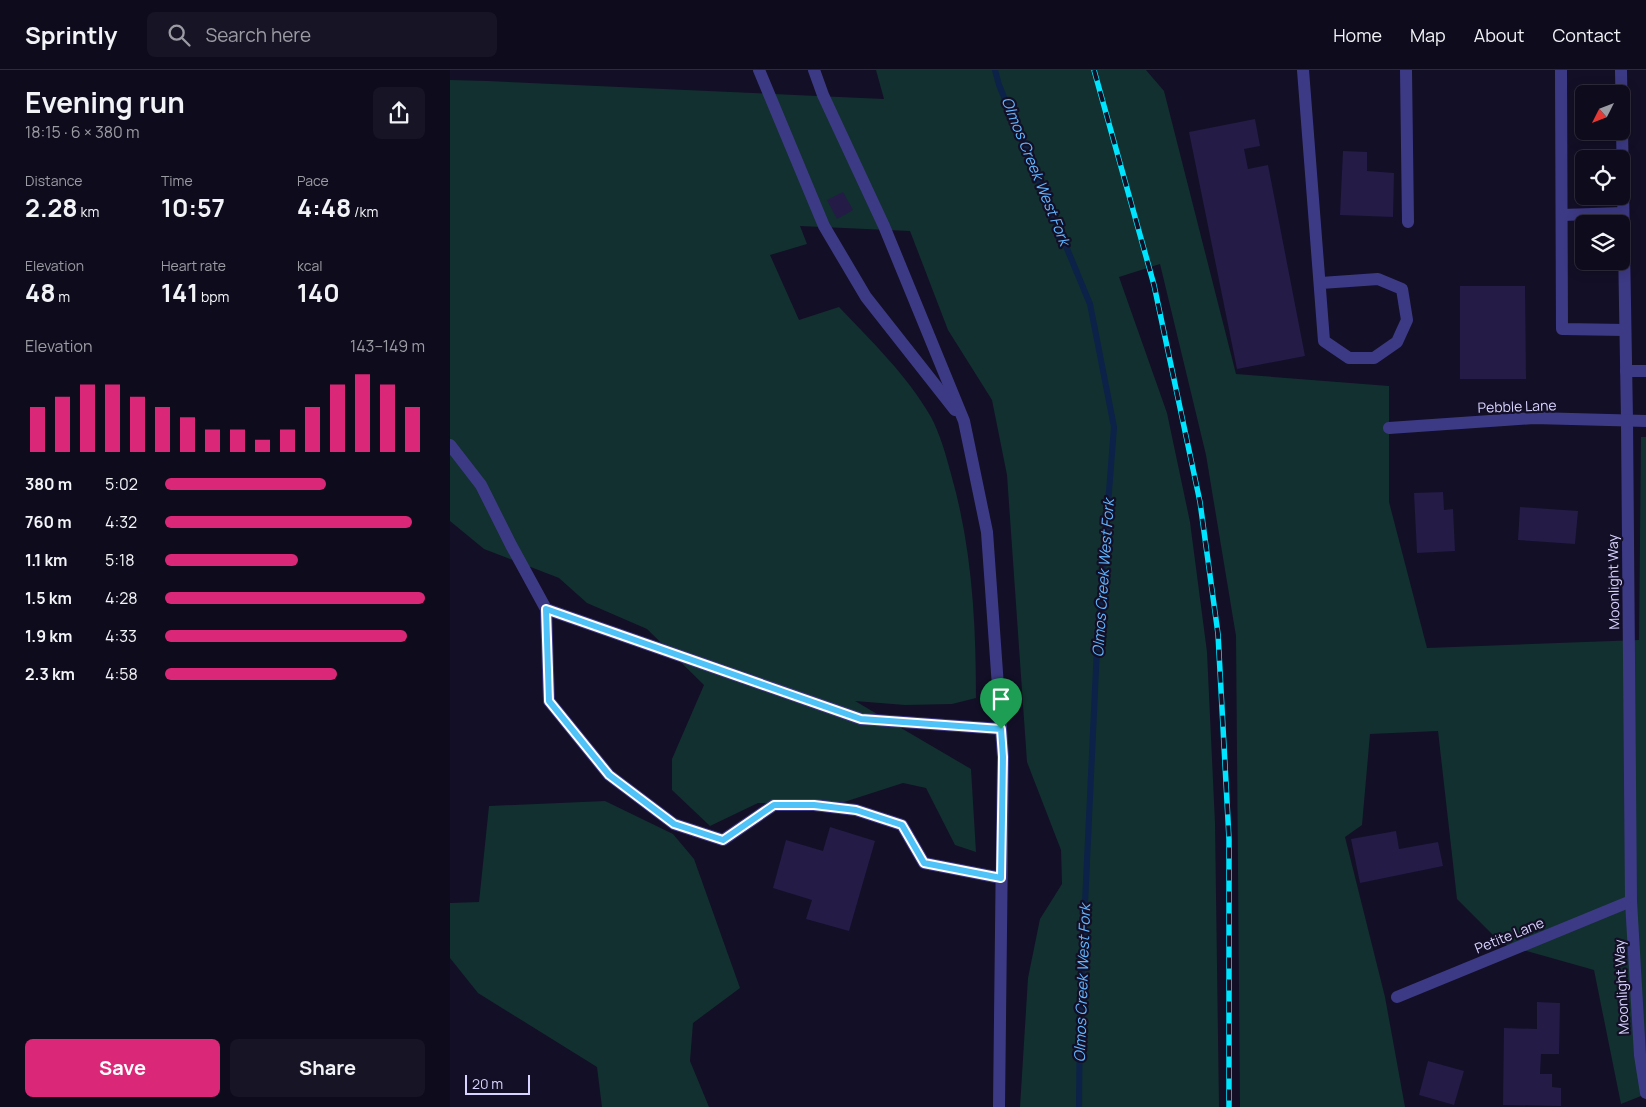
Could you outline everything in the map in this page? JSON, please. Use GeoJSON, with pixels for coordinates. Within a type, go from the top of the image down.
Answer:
{"type":"FeatureCollection","features":[{"type":"Feature","properties":{"kind":"street"},"geometry":{"type":"LineString","coordinates":[[759,70],[824,226],[833,242],[866,297],[964,421]]}},
{"type":"Feature","properties":{"kind":"street"},"geometry":{"type":"LineString","coordinates":[[814,70],[823,95],[884,226],[964,421],[987,532],[1003,757],[999,1107]]}},
{"type":"Feature","properties":{"kind":"street"},"geometry":{"type":"LineString","coordinates":[[1303,70],[1324,341],[1348,358],[1374,358],[1397,342],[1407,320],[1402,289],[1378,279],[1321,283]]}},
{"type":"Feature","properties":{"kind":"street"},"geometry":{"type":"LineString","coordinates":[[1406,70],[1408,222]]}},
{"type":"Feature","properties":{"kind":"street"},"geometry":{"type":"LineString","coordinates":[[1561,70],[1562,329],[1625,330]]}},
{"type":"Feature","properties":{"kind":"street","name":"Moonlight Way"},"geometry":{"type":"LineString","coordinates":[[1621,70],[1627,420],[1631,901],[1640,1055],[1646,1093]]}},
{"type":"Feature","properties":{"kind":"street"},"geometry":{"type":"LineString","coordinates":[[1562,214],[1623,213]]}},
{"type":"Feature","properties":{"kind":"street"},"geometry":{"type":"LineString","coordinates":[[1626,371],[1646,371]]}},
{"type":"Feature","properties":{"kind":"street","name":"Pebble Lane"},"geometry":{"type":"LineString","coordinates":[[1389,428],[1534,418],[1646,421]]}},
{"type":"Feature","properties":{"kind":"street"},"geometry":{"type":"LineString","coordinates":[[450,445],[481,485],[546,609],[549,701],[609,775],[674,824],[723,840],[774,805],[814,805],[856,810],[902,825],[924,863],[1001,878]]}},
{"type":"Feature","properties":{"kind":"street"},"geometry":{"type":"LineString","coordinates":[[546,609],[861,719],[1001,729]]}},
{"type":"Feature","properties":{"kind":"street","name":"Petite Lane"},"geometry":{"type":"LineString","coordinates":[[1397,997],[1631,901]]}},
{"type":"Feature","properties":{"kind":"green space"},"geometry":{"type":"Polygon","coordinates":[[[876,70],[1146,70],[1164,91],[1236,374],[1389,386],[1389,502],[1427,648],[1639,640],[1641,437],[1646,437],[1646,1094],[1621,1104],[1594,970],[1502,944],[1457,899],[1438,731],[1370,734],[1362,825],[1345,837],[1385,997],[1405,1107],[1240,1107],[1236,636],[1206,455],[1160,264],[1119,277],[1167,413],[1190,522],[1207,652],[1215,823],[1219,1107],[1020,1107],[1028,978],[1040,919],[1062,884],[1061,850],[1027,762],[1007,475],[992,400],[948,330],[910,231],[800,226],[807,244],[770,255],[799,320],[839,307],[888,359],[911,387],[922,402],[937,430],[949,467],[964,529],[974,613],[976,698],[952,704],[905,705],[855,701],[971,769],[976,852],[955,845],[926,788],[903,783],[838,804],[758,803],[710,826],[672,790],[672,759],[704,685],[647,629],[587,603],[559,578],[484,549],[450,521],[450,80],[884,99],[876,70]]]}},
{"type":"Feature","properties":{"kind":"green space"},"geometry":{"type":"Polygon","coordinates":[[[605,801],[673,834],[694,859],[740,988],[693,1023],[690,1061],[709,1107],[602,1107],[597,1067],[478,993],[450,958],[450,903],[479,902],[489,806],[605,801]]]}},
{"type":"Feature","properties":{"kind":"building"},"geometry":{"type":"Polygon","coordinates":[[[1255,119],[1260,146],[1244,149],[1248,169],[1268,165],[1305,356],[1237,369],[1189,132],[1255,119]]]}},
{"type":"Feature","properties":{"kind":"building"},"geometry":{"type":"Polygon","coordinates":[[[1343,151],[1367,152],[1367,171],[1394,173],[1393,217],[1340,215],[1343,151]]]}},
{"type":"Feature","properties":{"kind":"building"},"geometry":{"type":"Polygon","coordinates":[[[843,192],[853,210],[837,219],[827,200],[843,192]]]}},
{"type":"Feature","properties":{"kind":"building"},"geometry":{"type":"Polygon","coordinates":[[[1460,286],[1525,286],[1526,379],[1460,379],[1460,286]]]}},
{"type":"Feature","properties":{"kind":"building"},"geometry":{"type":"Polygon","coordinates":[[[1443,492],[1444,510],[1453,509],[1455,551],[1417,553],[1414,493],[1443,492]]]}},
{"type":"Feature","properties":{"kind":"building"},"geometry":{"type":"Polygon","coordinates":[[[1520,507],[1578,511],[1575,544],[1518,540],[1520,507]]]}},
{"type":"Feature","properties":{"kind":"building"},"geometry":{"type":"Polygon","coordinates":[[[830,827],[875,841],[849,931],[806,919],[812,900],[773,888],[786,840],[823,851],[830,827]]]}},
{"type":"Feature","properties":{"kind":"building"},"geometry":{"type":"Polygon","coordinates":[[[1396,831],[1399,849],[1438,842],[1443,866],[1360,883],[1351,839],[1396,831]]]}},
{"type":"Feature","properties":{"kind":"building"},"geometry":{"type":"Polygon","coordinates":[[[1537,1002],[1560,1003],[1559,1054],[1541,1054],[1540,1074],[1552,1074],[1552,1087],[1561,1088],[1561,1106],[1503,1105],[1504,1028],[1537,1029],[1537,1002]]]}},
{"type":"Feature","properties":{"kind":"building"},"geometry":{"type":"Polygon","coordinates":[[[1428,1061],[1464,1071],[1454,1105],[1419,1095],[1428,1061]]]}},
{"type":"Feature","properties":{"kind":"waterway","name":"Olmos Creek West Fork"},"geometry":{"type":"LineString","coordinates":[[995,70],[999,85],[1090,304],[1114,427],[1097,647],[1080,1010],[1079,1107]]}},
{"type":"Feature","properties":{"kind":"railway"},"geometry":{"type":"LineString","coordinates":[[1094,70],[1154,285],[1200,502],[1218,634],[1229,839],[1229,1107]]}},
{"type":"Feature","properties":{"kind":"route"},"geometry":{"type":"LineString","coordinates":[[546,609],[861,719],[1001,729],[1003,757],[1001,878],[924,863],[902,825],[856,810],[814,805],[774,805],[723,840],[674,824],[609,775],[549,701],[546,609]]}}]}
